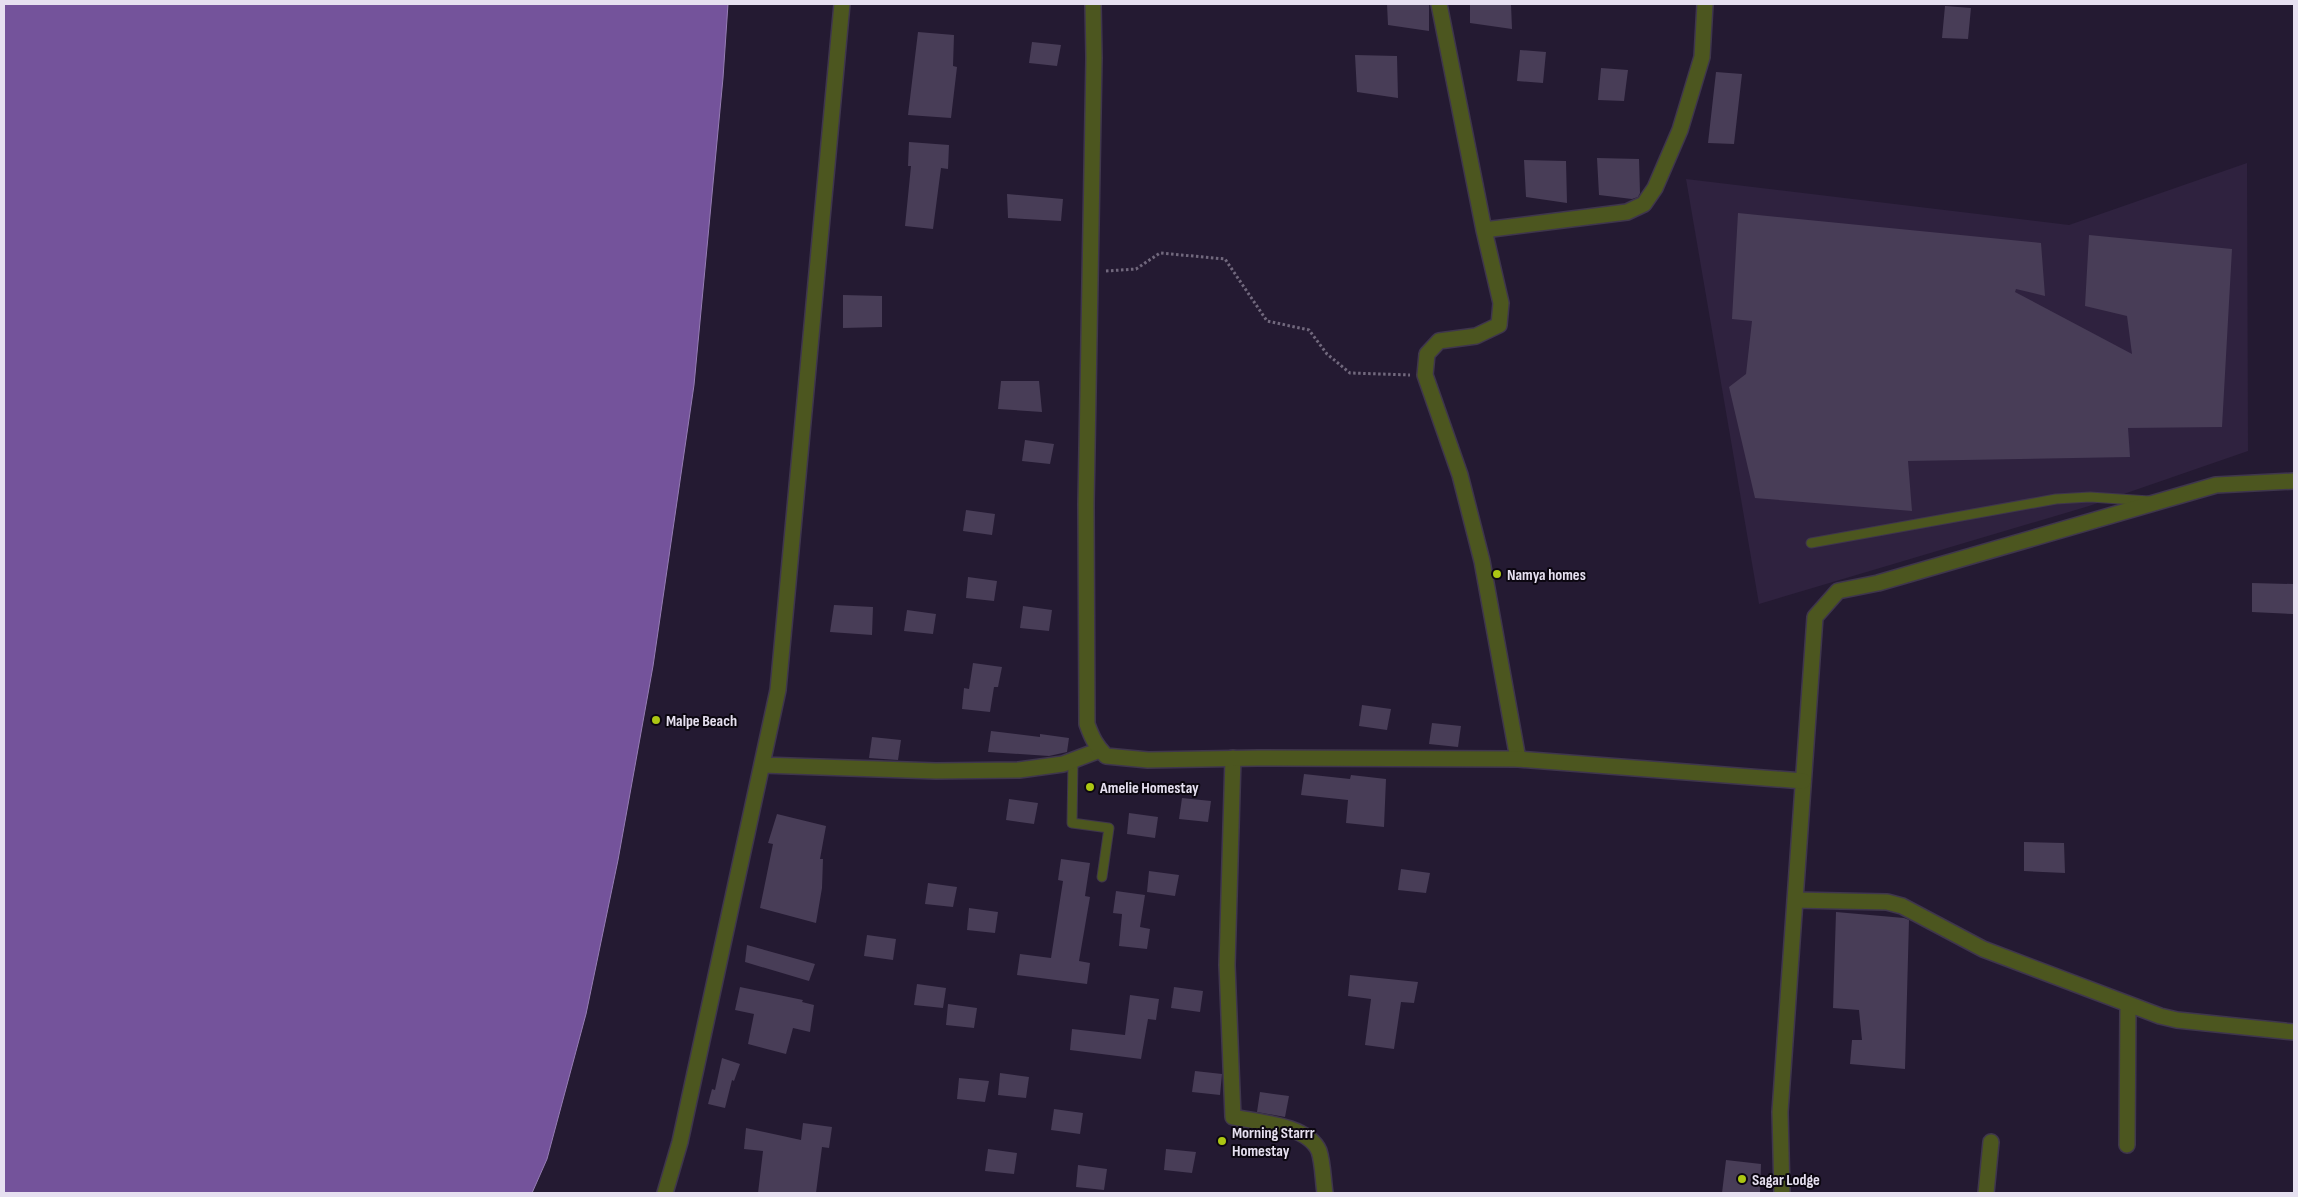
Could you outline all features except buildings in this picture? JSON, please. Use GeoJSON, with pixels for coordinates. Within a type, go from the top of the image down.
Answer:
{"type":"FeatureCollection","features":[{"type":"Feature","properties":{"kind":"street"},"geometry":{"type":"LineString","coordinates":[[665,1193],[680,1142],[778,690],[842,4]]}},
{"type":"Feature","properties":{"kind":"street"},"geometry":{"type":"LineString","coordinates":[[1093,4],[1086,504],[1088,724],[1093,742],[1100,750],[1106,756],[1148,760],[1233,758],[1518,759],[1803,781]]}},
{"type":"Feature","properties":{"kind":"street"},"geometry":{"type":"LineString","coordinates":[[1439,4],[1484,230],[1501,303],[1498,325],[1476,336],[1439,341],[1427,354],[1424,375],[1460,475],[1482,561],[1518,759]]}},
{"type":"Feature","properties":{"kind":"street"},"geometry":{"type":"LineString","coordinates":[[1484,230],[1628,212],[1644,204],[1655,188],[1680,130],[1702,57],[1705,4]]}},
{"type":"Feature","properties":{"kind":"street"},"geometry":{"type":"LineString","coordinates":[[1782,1193],[1780,1112],[1815,617],[1838,591],[1878,583],[2216,485],[2294,481]]}},
{"type":"Feature","properties":{"kind":"street"},"geometry":{"type":"LineString","coordinates":[[762,765],[936,771],[1019,770],[1063,764],[1100,750]]}},
{"type":"Feature","properties":{"kind":"street"},"geometry":{"type":"LineString","coordinates":[[1233,758],[1227,965],[1232,1117],[1280,1126],[1308,1136],[1318,1151],[1325,1193]]}},
{"type":"Feature","properties":{"kind":"street"},"geometry":{"type":"LineString","coordinates":[[1795,900],[1886,902],[1902,906],[1983,949],[2128,1005],[2176,1020],[2294,1032]]}},
{"type":"Feature","properties":{"kind":"street"},"geometry":{"type":"LineString","coordinates":[[2127,1145],[2128,1005]]}},
{"type":"Feature","properties":{"kind":"street"},"geometry":{"type":"LineString","coordinates":[[1986,1193],[1990,1142]]}},
{"type":"Feature","properties":{"kind":"lane"},"geometry":{"type":"LineString","coordinates":[[1811,543],[2056,499],[2090,497],[2159,502]]}},
{"type":"Feature","properties":{"kind":"lane"},"geometry":{"type":"LineString","coordinates":[[1073,761],[1072,823],[1109,828],[1102,877]]}},
{"type":"Feature","properties":{"kind":"path"},"geometry":{"type":"LineString","coordinates":[[1090,272],[1136,269],[1160,253],[1225,259],[1267,321],[1309,330],[1327,354],[1350,373],[1424,375]]}},
{"type":"Feature","properties":{"kind":"shaded area"},"geometry":{"type":"Polygon","coordinates":[[[4,4],[728,4],[723,78],[694,385],[653,666],[618,860],[586,1014],[547,1159],[532,1193],[4,1193],[4,4]]]}},
{"type":"Feature","properties":{"kind":"shaded area"},"geometry":{"type":"Polygon","coordinates":[[[2247,163],[2248,451],[2089,506],[1759,604],[1686,179],[2069,225],[2247,163]]]}},
{"type":"Feature","properties":{"kind":"place","name":"Namya homes"},"geometry":{"type":"Point","coordinates":[1497,574]}},
{"type":"Feature","properties":{"kind":"place","name":"Malpe Beach"},"geometry":{"type":"Point","coordinates":[656,720]}},
{"type":"Feature","properties":{"kind":"place","name":"Amelie Homestay"},"geometry":{"type":"Point","coordinates":[1090,787]}},
{"type":"Feature","properties":{"kind":"place","name":"Morning Starrr Homestay"},"geometry":{"type":"Point","coordinates":[1222,1141]}},
{"type":"Feature","properties":{"kind":"place","name":"Sagar Lodge"},"geometry":{"type":"Point","coordinates":[1742,1179]}}]}
